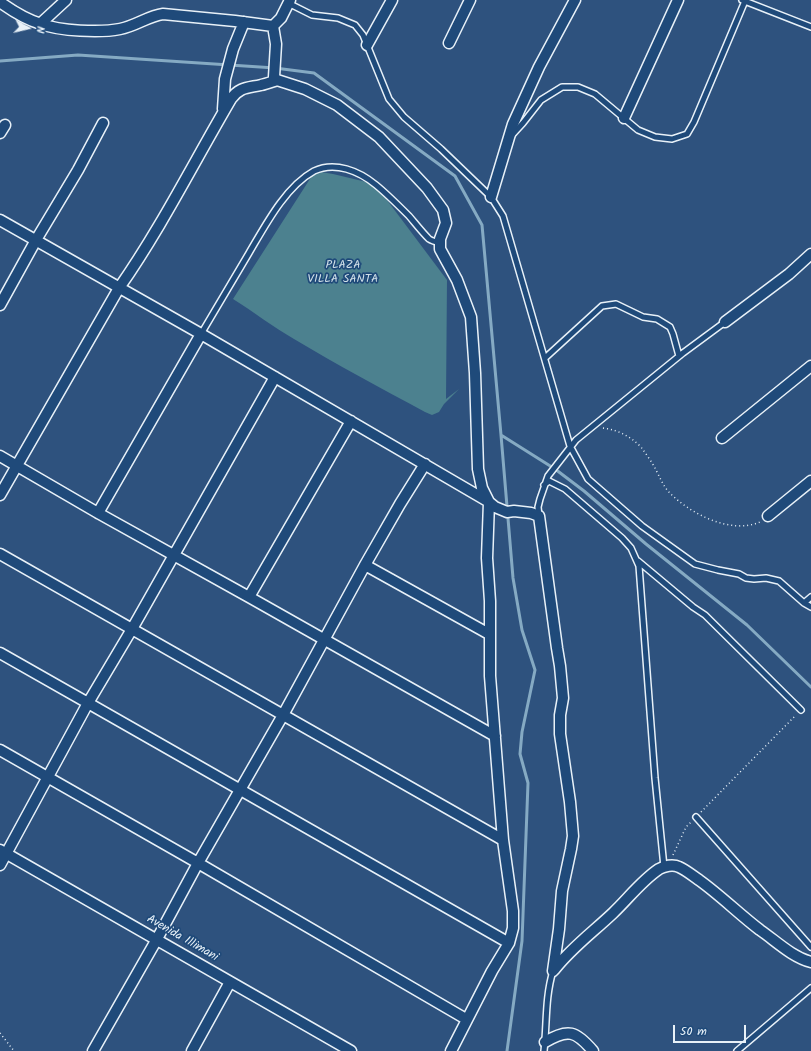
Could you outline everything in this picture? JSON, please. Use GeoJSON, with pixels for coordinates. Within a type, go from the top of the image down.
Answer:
{"type":"FeatureCollection","features":[{"type":"Feature","properties":{"kind":"street"},"geometry":{"type":"LineString","coordinates":[[40,24],[66,0]]}},
{"type":"Feature","properties":{"kind":"street"},"geometry":{"type":"LineString","coordinates":[[367,45],[392,0]]}},
{"type":"Feature","properties":{"kind":"street"},"geometry":{"type":"LineString","coordinates":[[449,43],[470,0]]}},
{"type":"Feature","properties":{"kind":"street"},"geometry":{"type":"LineString","coordinates":[[490,197],[513,124],[539,68],[575,0]]}},
{"type":"Feature","properties":{"kind":"street"},"geometry":{"type":"LineString","coordinates":[[624,118],[678,0]]}},
{"type":"Feature","properties":{"kind":"street"},"geometry":{"type":"LineString","coordinates":[[0,2],[40,24],[72,30],[120,29],[146,20],[154,15],[164,14],[273,26]]}},
{"type":"Feature","properties":{"kind":"street"},"geometry":{"type":"LineString","coordinates":[[273,26],[281,18],[289,2]]}},
{"type":"Feature","properties":{"kind":"street"},"geometry":{"type":"LineString","coordinates":[[223,113],[225,79],[244,22]]}},
{"type":"Feature","properties":{"kind":"street"},"geometry":{"type":"LineString","coordinates":[[273,26],[276,44],[274,77],[277,80]]}},
{"type":"Feature","properties":{"kind":"street"},"geometry":{"type":"LineString","coordinates":[[0,495],[119,288],[160,225],[234,94],[238,91],[243,88],[260,86],[277,80],[305,89],[337,104],[379,137],[427,188],[443,210],[446,223],[440,239],[440,249],[457,280],[471,317],[475,373],[478,469],[482,488],[489,502],[488,558],[490,601],[490,676],[503,840],[513,911],[513,928],[509,943],[492,970],[451,1051]]}},
{"type":"Feature","properties":{"kind":"street"},"geometry":{"type":"LineString","coordinates":[[0,305],[36,240],[78,170],[103,123]]}},
{"type":"Feature","properties":{"kind":"street"},"geometry":{"type":"LineString","coordinates":[[0,220],[201,334],[425,464],[489,502],[495,508],[507,512],[523,512],[539,516],[560,666],[563,698],[560,715],[560,734],[570,802],[573,836],[562,891],[561,917],[553,971]]}},
{"type":"Feature","properties":{"kind":"street"},"geometry":{"type":"LineString","coordinates":[[725,322],[789,274],[811,254]]}},
{"type":"Feature","properties":{"kind":"street"},"geometry":{"type":"LineString","coordinates":[[98,513],[201,334]]}},
{"type":"Feature","properties":{"kind":"street"},"geometry":{"type":"LineString","coordinates":[[722,438],[811,366]]}},
{"type":"Feature","properties":{"kind":"street"},"geometry":{"type":"LineString","coordinates":[[0,865],[3,852],[174,556],[275,377]]}},
{"type":"Feature","properties":{"kind":"street"},"geometry":{"type":"LineString","coordinates":[[249,597],[351,421]]}},
{"type":"Feature","properties":{"kind":"street"},"geometry":{"type":"LineString","coordinates":[[0,456],[174,556],[495,736]]}},
{"type":"Feature","properties":{"kind":"street"},"geometry":{"type":"LineString","coordinates":[[93,1051],[283,715],[365,565],[425,464]]}},
{"type":"Feature","properties":{"kind":"street"},"geometry":{"type":"LineString","coordinates":[[768,516],[811,481]]}},
{"type":"Feature","properties":{"kind":"street"},"geometry":{"type":"LineString","coordinates":[[0,554],[503,840]]}},
{"type":"Feature","properties":{"kind":"street"},"geometry":{"type":"LineString","coordinates":[[365,565],[489,634]]}},
{"type":"Feature","properties":{"kind":"street"},"geometry":{"type":"LineString","coordinates":[[0,653],[509,943]]}},
{"type":"Feature","properties":{"kind":"street"},"geometry":{"type":"LineString","coordinates":[[0,750],[466,1019]]}},
{"type":"Feature","properties":{"kind":"street","name":"Avenida Illimani"},"geometry":{"type":"LineString","coordinates":[[3,852],[351,1051]]}},
{"type":"Feature","properties":{"kind":"street"},"geometry":{"type":"LineString","coordinates":[[553,971],[564,957],[612,914],[647,879],[660,868],[666,866],[678,866],[712,889],[751,923],[791,952],[803,960],[811,962]]}},
{"type":"Feature","properties":{"kind":"street"},"geometry":{"type":"LineString","coordinates":[[192,1051],[230,982]]}},
{"type":"Feature","properties":{"kind":"street"},"geometry":{"type":"LineString","coordinates":[[544,1047],[557,1035],[566,1033],[580,1038],[593,1051]]}},
{"type":"Feature","properties":{"kind":"lane"},"geometry":{"type":"LineString","coordinates":[[509,137],[523,123],[541,100],[562,86],[578,87],[595,94],[638,130],[656,137],[672,139],[687,134],[694,122],[743,1],[811,27]]}},
{"type":"Feature","properties":{"kind":"lane"},"geometry":{"type":"LineString","coordinates":[[289,2],[312,15],[338,18],[355,25],[363,35],[389,99],[404,117],[441,149],[490,197],[503,216],[570,446],[588,479],[642,526],[695,564],[739,574],[746,578],[766,578],[780,581],[811,607]]}},
{"type":"Feature","properties":{"kind":"lane"},"geometry":{"type":"LineString","coordinates":[[201,334],[280,203],[304,179],[315,171],[334,167],[342,168],[351,170],[368,178],[395,202],[429,239],[440,243]]}},
{"type":"Feature","properties":{"kind":"lane"},"geometry":{"type":"LineString","coordinates":[[545,358],[602,306],[616,304],[643,317],[657,319],[670,327],[679,356]]}},
{"type":"Feature","properties":{"kind":"lane"},"geometry":{"type":"LineString","coordinates":[[539,516],[538,507],[544,485],[548,476],[570,446],[591,427],[679,356],[725,322]]}},
{"type":"Feature","properties":{"kind":"lane"},"geometry":{"type":"LineString","coordinates":[[544,485],[549,481],[565,489],[622,538],[631,548],[639,566],[655,778],[666,866]]}},
{"type":"Feature","properties":{"kind":"lane"},"geometry":{"type":"LineString","coordinates":[[637,560],[693,607],[705,615],[801,710]]}},
{"type":"Feature","properties":{"kind":"lane"},"geometry":{"type":"LineString","coordinates":[[804,602],[811,597]]}},
{"type":"Feature","properties":{"kind":"lane"},"geometry":{"type":"LineString","coordinates":[[696,817],[811,948]]}},
{"type":"Feature","properties":{"kind":"lane"},"geometry":{"type":"LineString","coordinates":[[544,1047],[547,1004],[553,971]]}},
{"type":"Feature","properties":{"kind":"lane"},"geometry":{"type":"LineString","coordinates":[[737,1051],[811,988]]}},
{"type":"Feature","properties":{"kind":"path"},"geometry":{"type":"LineString","coordinates":[[591,427],[614,430],[629,436],[635,441],[641,447],[656,470],[663,485],[694,513],[712,520],[738,525],[756,524],[768,516]]}},
{"type":"Feature","properties":{"kind":"path"},"geometry":{"type":"LineString","coordinates":[[666,866],[686,827],[801,710]]}},
{"type":"Feature","properties":{"kind":"path"},"geometry":{"type":"LineString","coordinates":[[0,1033],[14,1051]]}},
{"type":"Feature","properties":{"kind":"green space","name":"PLAZA VILLA SANTA"},"geometry":{"type":"Polygon","coordinates":[[[315,171],[375,184],[447,280],[446,399],[459,389],[444,404],[439,412],[432,415],[425,412],[326,358],[233,299],[315,171]]]}},
{"type":"Feature","properties":{"kind":"waterway"},"geometry":{"type":"LineString","coordinates":[[0,61],[78,55],[275,68],[314,73],[455,176],[482,225],[501,435],[555,469],[584,491],[646,544],[747,625],[811,687]]}},
{"type":"Feature","properties":{"kind":"waterway"},"geometry":{"type":"LineString","coordinates":[[501,435],[513,578],[522,630],[535,670],[522,732],[520,754],[528,783],[522,941],[507,1051]]}}]}
